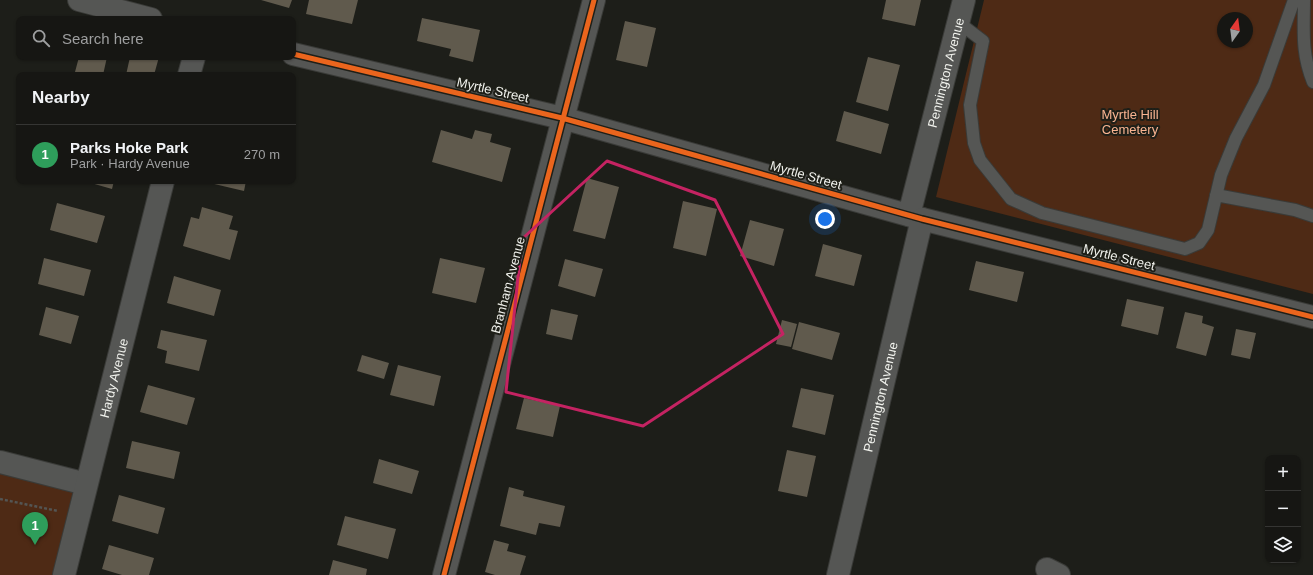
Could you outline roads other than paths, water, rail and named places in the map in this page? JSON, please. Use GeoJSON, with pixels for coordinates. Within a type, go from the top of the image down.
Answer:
{"type":"FeatureCollection","features":[{"type":"Feature","properties":{"kind":"street"},"geometry":{"type":"LineString","coordinates":[[79,0],[140,16]]}},
{"type":"Feature","properties":{"kind":"street","name":"Branham Avenue"},"geometry":{"type":"LineString","coordinates":[[444,575],[594,0]]}},
{"type":"Feature","properties":{"kind":"street","name":"Pennington Avenue"},"geometry":{"type":"LineString","coordinates":[[838,575],[915,217],[964,0]]}},
{"type":"Feature","properties":{"kind":"street","name":"Myrtle Street"},"geometry":{"type":"LineString","coordinates":[[296,55],[562,118],[915,217],[1313,317]]}},
{"type":"Feature","properties":{"kind":"street"},"geometry":{"type":"LineString","coordinates":[[190,72],[193,60]]}},
{"type":"Feature","properties":{"kind":"street","name":"Hardy Avenue"},"geometry":{"type":"LineString","coordinates":[[64,575],[161,184]]}},
{"type":"Feature","properties":{"kind":"street"},"geometry":{"type":"LineString","coordinates":[[0,462],[86,484]]}},
{"type":"Feature","properties":{"kind":"lane"},"geometry":{"type":"LineString","coordinates":[[958,22],[983,41],[970,105],[974,143],[980,160],[1011,199],[1042,213],[1185,249],[1200,243],[1208,230],[1221,175],[1236,138],[1264,85],[1294,0]]}},
{"type":"Feature","properties":{"kind":"lane"},"geometry":{"type":"LineString","coordinates":[[1304,0],[1302,38],[1308,70],[1313,82]]}},
{"type":"Feature","properties":{"kind":"lane"},"geometry":{"type":"LineString","coordinates":[[1216,195],[1295,210],[1313,216]]}},
{"type":"Feature","properties":{"kind":"place","name":"Parks Hoke Park"},"geometry":{"type":"Point","coordinates":[35,545]}},
{"type":"Feature","properties":{"kind":"park label","name":"Myrtle Hill Cemetery"},"geometry":{"type":"Point","coordinates":[1130,122]}}]}
